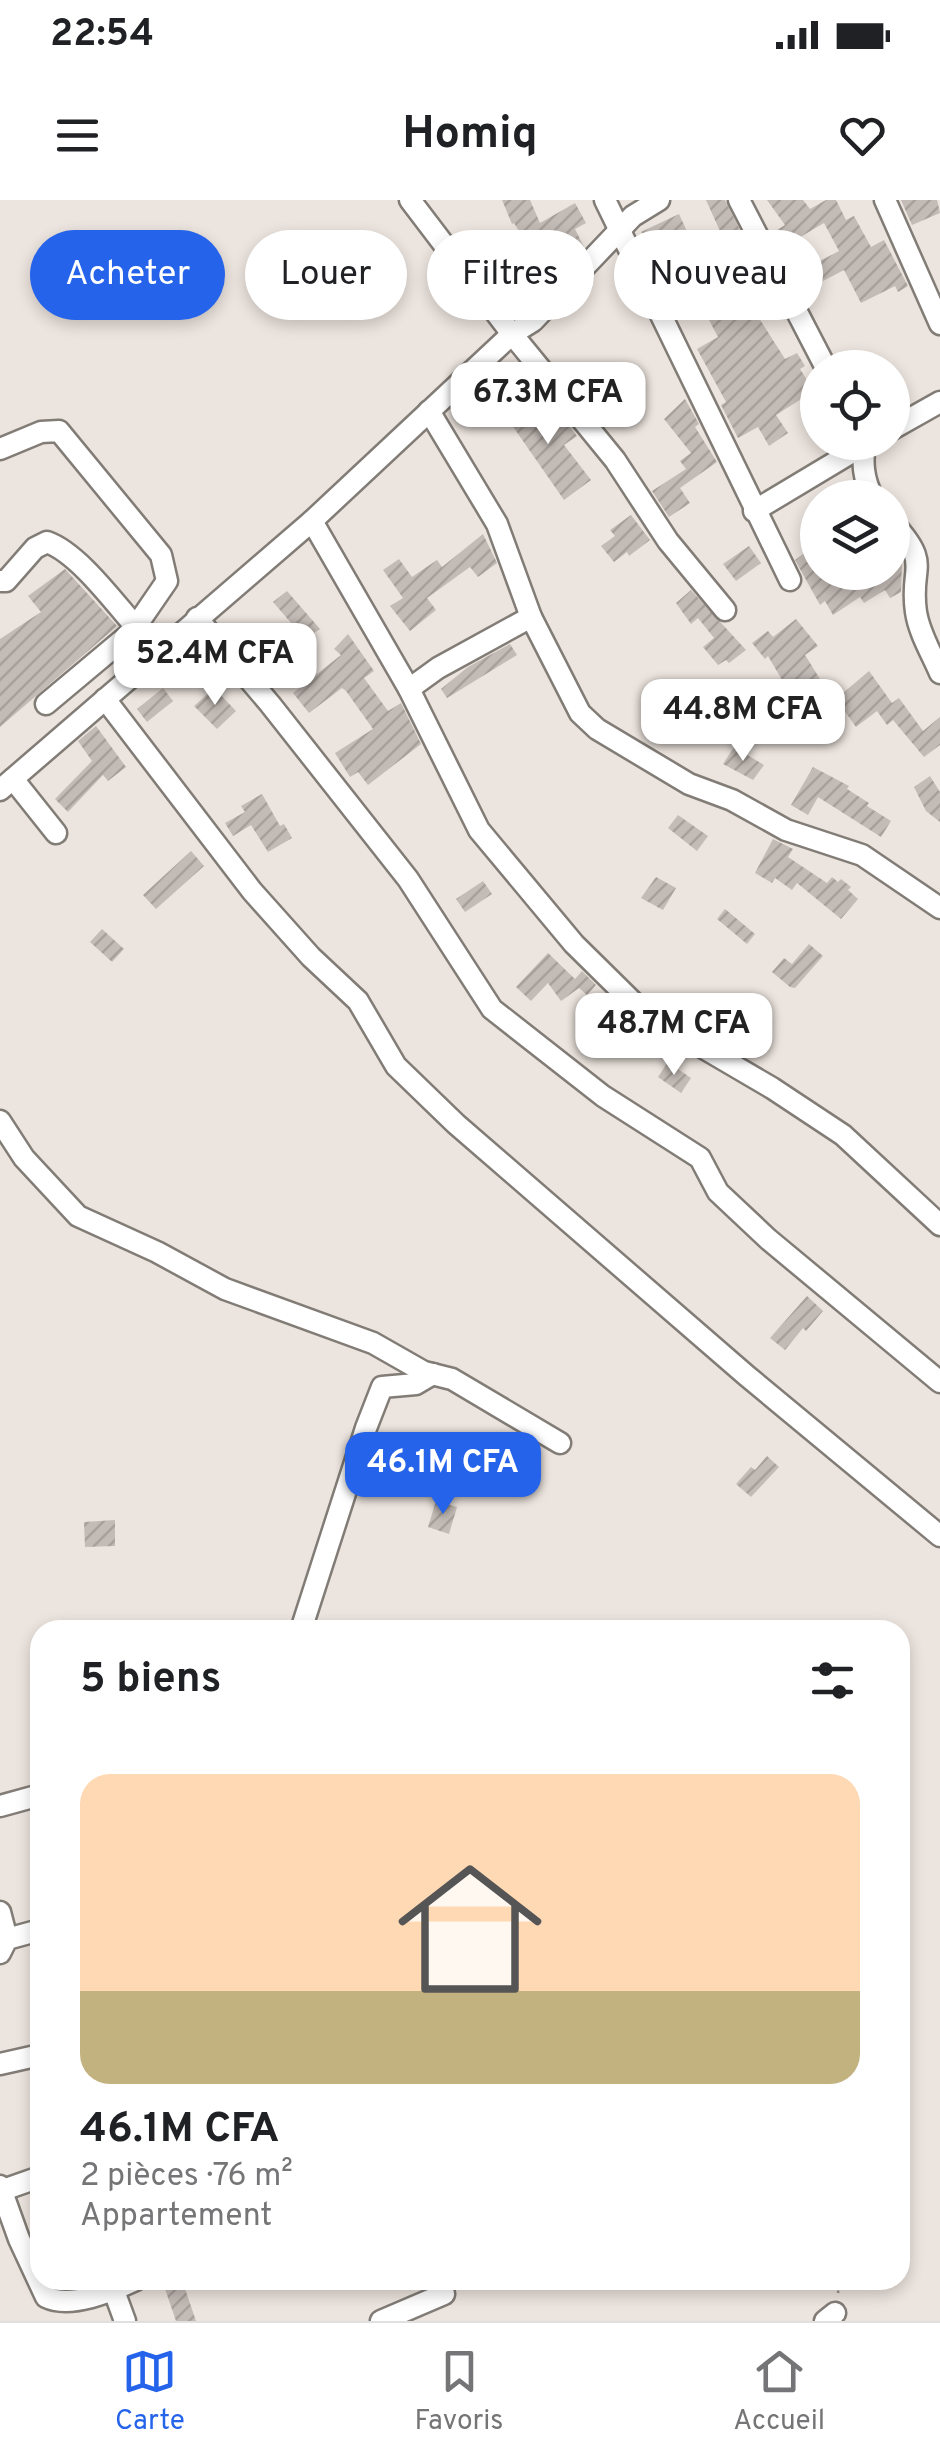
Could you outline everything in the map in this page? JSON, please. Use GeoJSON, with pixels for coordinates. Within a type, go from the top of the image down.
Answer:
{"type":"FeatureCollection","features":[{"type":"Feature","properties":{"kind":"street"},"geometry":{"type":"LineString","coordinates":[[410,200],[615,460],[668,541],[725,610]]}},
{"type":"Feature","properties":{"kind":"street"},"geometry":{"type":"LineString","coordinates":[[605,200],[619,230],[632,216],[659,200]]}},
{"type":"Feature","properties":{"kind":"street"},"geometry":{"type":"LineString","coordinates":[[739,200],[817,350]]}},
{"type":"Feature","properties":{"kind":"street"},"geometry":{"type":"LineString","coordinates":[[885,200],[940,324]]}},
{"type":"Feature","properties":{"kind":"street"},"geometry":{"type":"LineString","coordinates":[[56,833],[7,784],[312,521],[512,334],[532,322],[614,235]]}},
{"type":"Feature","properties":{"kind":"street"},"geometry":{"type":"LineString","coordinates":[[662,320],[790,580]]}},
{"type":"Feature","properties":{"kind":"street"},"geometry":{"type":"LineString","coordinates":[[910,419],[940,402]]}},
{"type":"Feature","properties":{"kind":"street"},"geometry":{"type":"LineString","coordinates":[[429,411],[497,524],[531,618],[571,700],[597,729],[689,784],[732,800],[786,830],[862,855],[940,908]]}},
{"type":"Feature","properties":{"kind":"street"},"geometry":{"type":"LineString","coordinates":[[0,449],[40,432],[58,431],[161,556],[167,581],[136,627],[46,704]]}},
{"type":"Feature","properties":{"kind":"street"},"geometry":{"type":"LineString","coordinates":[[754,511],[838,460]]}},
{"type":"Feature","properties":{"kind":"street"},"geometry":{"type":"LineString","coordinates":[[312,521],[410,689],[480,830],[574,944],[644,1013],[772,1088],[843,1136],[940,1225]]}},
{"type":"Feature","properties":{"kind":"street"},"geometry":{"type":"LineString","coordinates":[[0,581],[6,581],[34,548],[47,542],[58,546],[81,567],[136,627]]}},
{"type":"Feature","properties":{"kind":"street"},"geometry":{"type":"LineString","coordinates":[[910,543],[919,559],[914,606],[940,673]]}},
{"type":"Feature","properties":{"kind":"street"},"geometry":{"type":"LineString","coordinates":[[198,618],[408,879],[492,1008],[603,1096],[700,1158],[718,1192],[768,1239],[940,1382]]}},
{"type":"Feature","properties":{"kind":"street"},"geometry":{"type":"LineString","coordinates":[[410,689],[438,668],[531,618]]}},
{"type":"Feature","properties":{"kind":"street"},"geometry":{"type":"LineString","coordinates":[[104,700],[252,891],[311,957],[358,1001],[396,1066],[456,1124],[747,1376],[940,1536]]}},
{"type":"Feature","properties":{"kind":"street"},"geometry":{"type":"LineString","coordinates":[[0,1121],[24,1158],[78,1216],[225,1289],[373,1344],[433,1374],[452,1379],[560,1444]]}},
{"type":"Feature","properties":{"kind":"street"},"geometry":{"type":"LineString","coordinates":[[303,1620],[382,1387],[416,1384],[433,1374]]}},
{"type":"Feature","properties":{"kind":"street"},"geometry":{"type":"LineString","coordinates":[[0,1806],[30,1797]]}},
{"type":"Feature","properties":{"kind":"street"},"geometry":{"type":"LineString","coordinates":[[0,1912],[4,1946],[30,1934]]}},
{"type":"Feature","properties":{"kind":"street"},"geometry":{"type":"LineString","coordinates":[[0,2064],[30,2057]]}},
{"type":"Feature","properties":{"kind":"street"},"geometry":{"type":"LineString","coordinates":[[30,2180],[0,2189],[30,2263]]}},
{"type":"Feature","properties":{"kind":"street"},"geometry":{"type":"LineString","coordinates":[[43,2290],[46,2297],[61,2302],[114,2291],[126,2321]]}},
{"type":"Feature","properties":{"kind":"street"},"geometry":{"type":"LineString","coordinates":[[381,2321],[444,2294]]}},
{"type":"Feature","properties":{"kind":"building"},"geometry":{"type":"Polygon","coordinates":[[[502,200],[530,200],[540,223],[575,203],[586,223],[576,230],[518,230],[502,200]]]}},
{"type":"Feature","properties":{"kind":"building"},"geometry":{"type":"Polygon","coordinates":[[[706,200],[725,200],[740,230],[720,230],[706,200]]]}},
{"type":"Feature","properties":{"kind":"building"},"geometry":{"type":"Polygon","coordinates":[[[767,200],[803,200],[810,209],[826,200],[836,200],[846,220],[854,216],[871,247],[884,240],[908,286],[898,292],[895,286],[861,303],[844,270],[823,281],[823,259],[839,251],[824,223],[812,230],[777,230],[785,225],[767,200]]]}},
{"type":"Feature","properties":{"kind":"building"},"geometry":{"type":"Polygon","coordinates":[[[901,200],[937,200],[940,213],[912,225],[901,200]]]}},
{"type":"Feature","properties":{"kind":"building"},"geometry":{"type":"Polygon","coordinates":[[[679,214],[686,230],[645,230],[679,214]]]}},
{"type":"Feature","properties":{"kind":"building"},"geometry":{"type":"Polygon","coordinates":[[[709,320],[760,320],[785,359],[797,353],[800,358],[800,400],[776,415],[788,433],[769,446],[758,427],[738,438],[721,405],[726,402],[697,349],[718,337],[709,320]]]}},
{"type":"Feature","properties":{"kind":"building"},"geometry":{"type":"Polygon","coordinates":[[[516,397],[523,408],[530,403],[547,427],[562,417],[577,436],[564,445],[591,480],[564,500],[500,408],[516,397]]]}},
{"type":"Feature","properties":{"kind":"building"},"geometry":{"type":"Polygon","coordinates":[[[685,399],[699,424],[695,427],[717,462],[680,488],[690,503],[669,517],[652,491],[686,469],[680,461],[691,453],[664,419],[685,399]]]}},
{"type":"Feature","properties":{"kind":"building"},"geometry":{"type":"Polygon","coordinates":[[[631,515],[650,540],[614,562],[601,546],[615,536],[610,530],[631,515]]]}},
{"type":"Feature","properties":{"kind":"building"},"geometry":{"type":"Polygon","coordinates":[[[483,534],[497,563],[478,577],[470,567],[427,598],[436,610],[410,631],[390,606],[403,598],[383,570],[399,559],[412,577],[437,560],[442,567],[483,534]]]}},
{"type":"Feature","properties":{"kind":"building"},"geometry":{"type":"Polygon","coordinates":[[[749,546],[761,563],[736,581],[723,564],[749,546]]]}},
{"type":"Feature","properties":{"kind":"building"},"geometry":{"type":"Polygon","coordinates":[[[65,569],[117,626],[0,727],[0,639],[41,612],[28,596],[65,569]]]}},
{"type":"Feature","properties":{"kind":"building"},"geometry":{"type":"Polygon","coordinates":[[[691,590],[746,650],[729,663],[726,660],[718,665],[703,647],[714,638],[698,618],[691,624],[676,603],[691,590]]]}},
{"type":"Feature","properties":{"kind":"building"},"geometry":{"type":"Polygon","coordinates":[[[812,590],[885,590],[864,603],[860,597],[833,615],[825,601],[820,605],[812,590]]]}},
{"type":"Feature","properties":{"kind":"building"},"geometry":{"type":"Polygon","coordinates":[[[885,590],[901,590],[901,592],[890,598],[885,590]]]}},
{"type":"Feature","properties":{"kind":"building"},"geometry":{"type":"Polygon","coordinates":[[[287,591],[320,629],[305,639],[273,602],[287,591]]]}},
{"type":"Feature","properties":{"kind":"building"},"geometry":{"type":"Polygon","coordinates":[[[796,619],[818,646],[805,655],[820,679],[792,697],[768,656],[765,659],[752,643],[768,631],[773,637],[796,619]]]}},
{"type":"Feature","properties":{"kind":"building"},"geometry":{"type":"Polygon","coordinates":[[[348,634],[374,671],[364,678],[388,711],[401,703],[421,744],[368,785],[358,772],[350,777],[335,753],[373,729],[346,691],[342,688],[309,713],[293,693],[341,655],[334,649],[348,634]]]}},
{"type":"Feature","properties":{"kind":"building"},"geometry":{"type":"Polygon","coordinates":[[[510,644],[517,655],[447,698],[441,689],[468,667],[510,644]]]}},
{"type":"Feature","properties":{"kind":"building"},"geometry":{"type":"Polygon","coordinates":[[[869,671],[892,703],[899,698],[923,731],[940,717],[940,745],[924,757],[893,720],[887,725],[877,711],[856,727],[836,699],[869,671]]]}},
{"type":"Feature","properties":{"kind":"building"},"geometry":{"type":"Polygon","coordinates":[[[163,688],[173,701],[147,722],[137,709],[163,688]]]}},
{"type":"Feature","properties":{"kind":"building"},"geometry":{"type":"Polygon","coordinates":[[[214,688],[236,711],[217,729],[194,706],[214,688]]]}},
{"type":"Feature","properties":{"kind":"building"},"geometry":{"type":"Polygon","coordinates":[[[96,726],[126,767],[108,781],[103,775],[68,812],[55,799],[92,761],[78,741],[96,726]]]}},
{"type":"Feature","properties":{"kind":"building"},"geometry":{"type":"Polygon","coordinates":[[[734,747],[764,765],[753,780],[723,764],[734,747]]]}},
{"type":"Feature","properties":{"kind":"building"},"geometry":{"type":"Polygon","coordinates":[[[813,767],[849,786],[847,789],[869,803],[867,806],[891,821],[881,837],[818,797],[808,815],[791,805],[813,767]]]}},
{"type":"Feature","properties":{"kind":"building"},"geometry":{"type":"Polygon","coordinates":[[[930,776],[940,792],[940,822],[926,811],[914,787],[930,776]]]}},
{"type":"Feature","properties":{"kind":"building"},"geometry":{"type":"Polygon","coordinates":[[[262,794],[280,826],[284,824],[292,838],[268,852],[251,825],[233,836],[225,823],[245,812],[241,806],[262,794]]]}},
{"type":"Feature","properties":{"kind":"building"},"geometry":{"type":"Polygon","coordinates":[[[678,815],[708,836],[697,851],[668,828],[678,815]]]}},
{"type":"Feature","properties":{"kind":"building"},"geometry":{"type":"Polygon","coordinates":[[[773,839],[793,849],[788,857],[827,883],[832,877],[851,887],[848,890],[858,899],[841,919],[797,883],[792,890],[775,878],[772,883],[755,873],[773,839]]]}},
{"type":"Feature","properties":{"kind":"building"},"geometry":{"type":"Polygon","coordinates":[[[191,851],[204,866],[156,909],[143,895],[191,851]]]}},
{"type":"Feature","properties":{"kind":"building"},"geometry":{"type":"Polygon","coordinates":[[[656,877],[676,888],[663,910],[641,898],[656,877]]]}},
{"type":"Feature","properties":{"kind":"building"},"geometry":{"type":"Polygon","coordinates":[[[483,881],[492,894],[465,912],[456,899],[483,881]]]}},
{"type":"Feature","properties":{"kind":"building"},"geometry":{"type":"Polygon","coordinates":[[[725,909],[755,934],[747,944],[717,919],[725,909]]]}},
{"type":"Feature","properties":{"kind":"building"},"geometry":{"type":"Polygon","coordinates":[[[102,929],[124,949],[112,962],[90,942],[102,929]]]}},
{"type":"Feature","properties":{"kind":"building"},"geometry":{"type":"Polygon","coordinates":[[[809,944],[823,956],[795,988],[790,987],[772,972],[784,958],[792,964],[809,944]]]}},
{"type":"Feature","properties":{"kind":"building"},"geometry":{"type":"Polygon","coordinates":[[[548,953],[575,979],[582,971],[596,985],[587,995],[579,988],[561,1001],[548,983],[531,1001],[516,987],[548,953]]]}},
{"type":"Feature","properties":{"kind":"building"},"geometry":{"type":"Polygon","coordinates":[[[668,1062],[691,1078],[681,1093],[658,1077],[668,1062]]]}},
{"type":"Feature","properties":{"kind":"building"},"geometry":{"type":"Polygon","coordinates":[[[807,1296],[823,1311],[785,1350],[770,1338],[807,1296]]]}},
{"type":"Feature","properties":{"kind":"building"},"geometry":{"type":"Polygon","coordinates":[[[767,1456],[779,1467],[751,1497],[736,1484],[767,1456]]]}},
{"type":"Feature","properties":{"kind":"building"},"geometry":{"type":"Polygon","coordinates":[[[436,1501],[457,1507],[449,1534],[428,1527],[436,1501]]]}},
{"type":"Feature","properties":{"kind":"building"},"geometry":{"type":"Polygon","coordinates":[[[115,1520],[115,1546],[85,1547],[84,1522],[115,1520]]]}},
{"type":"Feature","properties":{"kind":"building"},"geometry":{"type":"Polygon","coordinates":[[[165,2290],[185,2290],[196,2321],[176,2321],[165,2290]]]}}]}
